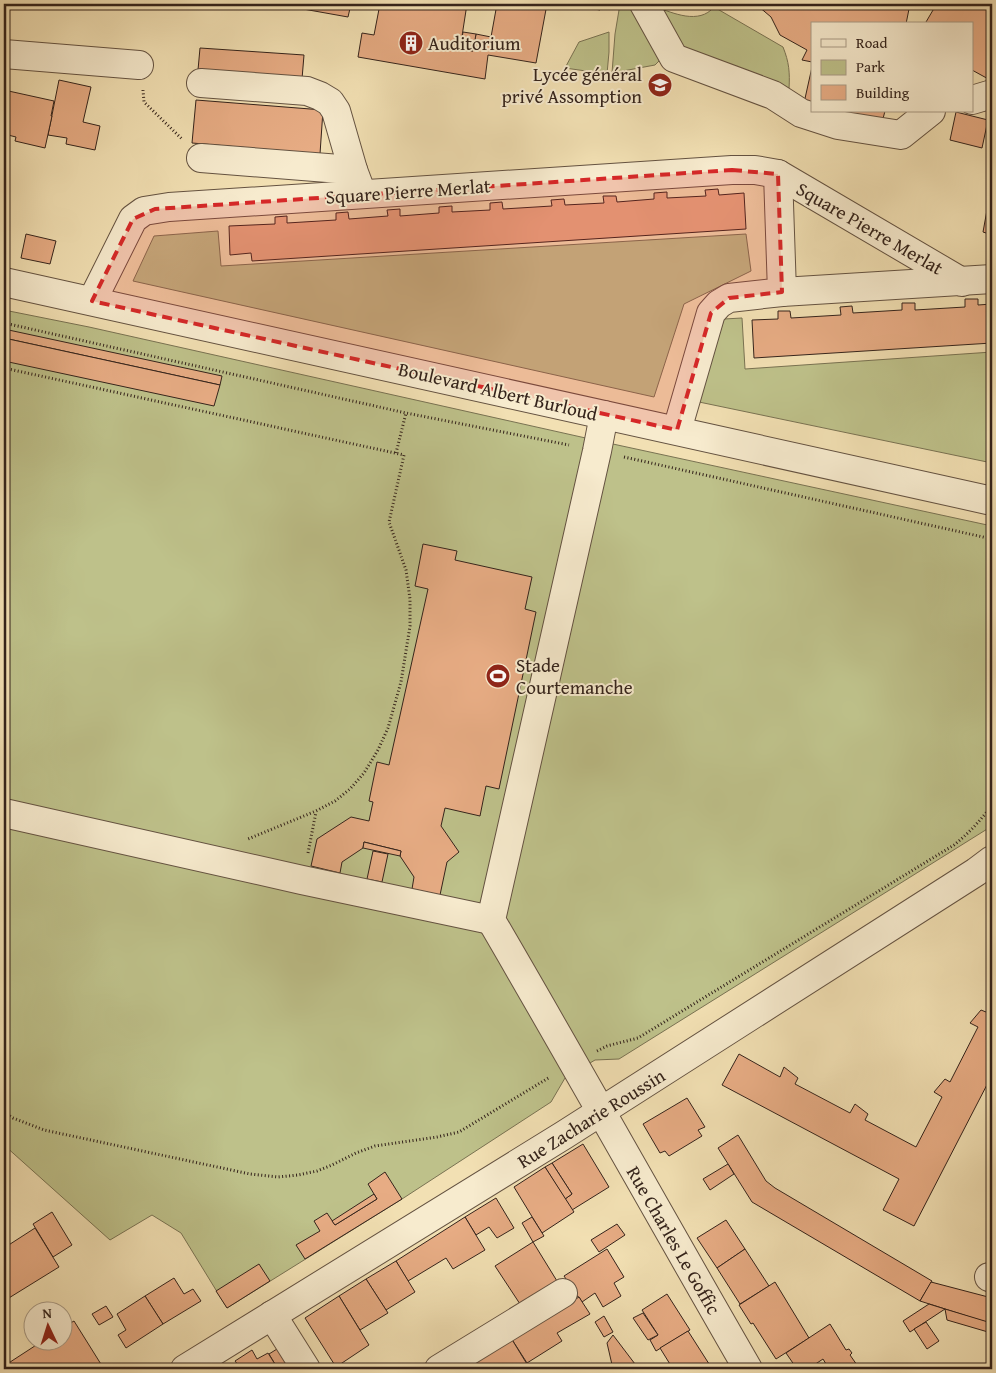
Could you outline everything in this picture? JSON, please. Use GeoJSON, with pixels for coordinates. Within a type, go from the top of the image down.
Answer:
{"type":"FeatureCollection","features":[{"type":"Feature","properties":{"kind":"street"},"geometry":{"type":"LineString","coordinates":[[644,4],[674,58],[773,95],[801,113],[838,125],[901,135],[930,112]]}},
{"type":"Feature","properties":{"kind":"street"},"geometry":{"type":"LineString","coordinates":[[4,54],[140,65]]}},
{"type":"Feature","properties":{"kind":"street"},"geometry":{"type":"LineString","coordinates":[[201,83],[306,92],[320,96],[330,102],[336,111],[362,194]]}},
{"type":"Feature","properties":{"kind":"street"},"geometry":{"type":"LineString","coordinates":[[974,99],[992,94]]}},
{"type":"Feature","properties":{"kind":"street"},"geometry":{"type":"LineString","coordinates":[[201,158],[353,170]]}},
{"type":"Feature","properties":{"kind":"street","name":"Square Pierre Merlat"},"geometry":{"type":"LineString","coordinates":[[92,301],[133,219],[144,211],[169,207],[732,170],[755,170],[778,174],[962,282]]}},
{"type":"Feature","properties":{"kind":"street","name":"Square Pierre Merlat"},"geometry":{"type":"LineString","coordinates":[[778,174],[782,292]]}},
{"type":"Feature","properties":{"kind":"street","name":"Square Pierre Merlat"},"geometry":{"type":"LineString","coordinates":[[677,430],[711,313],[719,304],[729,298],[782,292],[992,280]]}},
{"type":"Feature","properties":{"kind":"street","name":"Boulevard Albert Burloud"},"geometry":{"type":"LineString","coordinates":[[4,282],[992,500]]}},
{"type":"Feature","properties":{"kind":"street"},"geometry":{"type":"LineString","coordinates":[[4,813],[302,880],[492,920],[604,415]]}},
{"type":"Feature","properties":{"kind":"street","name":"Rue Zacharie Roussin"},"geometry":{"type":"LineString","coordinates":[[185,1369],[601,1111],[963,881],[992,860]]}},
{"type":"Feature","properties":{"kind":"street","name":"Rue Charles Le Goffic"},"geometry":{"type":"LineString","coordinates":[[492,920],[748,1369]]}},
{"type":"Feature","properties":{"kind":"street"},"geometry":{"type":"LineString","coordinates":[[439,1369],[563,1293]]}},
{"type":"Feature","properties":{"kind":"street"},"geometry":{"type":"LineString","coordinates":[[272,1315],[306,1369]]}},
{"type":"Feature","properties":{"kind":"path"},"geometry":{"type":"LineString","coordinates":[[140,65],[144,102],[201,158]]}},
{"type":"Feature","properties":{"kind":"path"},"geometry":{"type":"LineString","coordinates":[[4,323],[406,413],[597,451],[992,539]]}},
{"type":"Feature","properties":{"kind":"path"},"geometry":{"type":"LineString","coordinates":[[4,368],[404,455],[389,522],[406,570],[410,599],[410,626],[401,682],[388,728],[378,750],[364,773],[340,797],[316,812],[246,840]]}},
{"type":"Feature","properties":{"kind":"path"},"geometry":{"type":"LineString","coordinates":[[396,454],[406,413]]}},
{"type":"Feature","properties":{"kind":"path"},"geometry":{"type":"LineString","coordinates":[[4,1112],[13,1118],[44,1130],[250,1174],[278,1176],[318,1171],[375,1146],[458,1132],[574,1063],[607,1046],[638,1038],[945,850],[969,834],[992,804]]}},
{"type":"Feature","properties":{"kind":"path"},"geometry":{"type":"LineString","coordinates":[[302,880],[316,812]]}},
{"type":"Feature","properties":{"kind":"highlighted area"},"geometry":{"type":"Polygon","coordinates":[[[732,170],[778,174],[782,292],[729,298],[711,313],[677,430],[92,301],[133,219],[155,209],[732,170]]]}},
{"type":"Feature","properties":{"kind":"green space"},"geometry":{"type":"Polygon","coordinates":[[[620,4],[633,4],[660,60],[655,65],[612,73],[615,34],[620,4]]]}},
{"type":"Feature","properties":{"kind":"green space"},"geometry":{"type":"Polygon","coordinates":[[[656,7],[686,16],[694,16],[708,12],[714,7],[783,47],[789,67],[789,89],[784,94],[681,52],[656,7]]]}},
{"type":"Feature","properties":{"kind":"green space"},"geometry":{"type":"Polygon","coordinates":[[[609,32],[607,74],[565,68],[579,42],[609,32]]]}},
{"type":"Feature","properties":{"kind":"green space"},"geometry":{"type":"Polygon","coordinates":[[[218,231],[221,266],[746,234],[751,271],[684,304],[654,397],[133,281],[154,236],[218,231]]]}},
{"type":"Feature","properties":{"kind":"green space","name":"Stade Courtemanche"},"geometry":{"type":"Polygon","coordinates":[[[4,310],[89,327],[599,441],[992,526],[992,826],[619,1059],[595,1060],[565,1078],[551,1102],[402,1199],[227,1308],[181,1233],[152,1215],[110,1240],[4,1145],[4,310]]]}},
{"type":"Feature","properties":{"kind":"green space"},"geometry":{"type":"Polygon","coordinates":[[[742,318],[745,369],[992,352],[992,463],[699,402],[724,319],[742,318]]]}},
{"type":"Feature","properties":{"kind":"building"},"geometry":{"type":"Polygon","coordinates":[[[293,4],[351,4],[348,17],[292,7],[293,4]]]}},
{"type":"Feature","properties":{"kind":"building","name":"Auditorium"},"geometry":{"type":"Polygon","coordinates":[[[380,4],[467,4],[460,49],[473,51],[476,34],[491,37],[497,4],[547,4],[536,63],[488,55],[485,79],[358,57],[362,33],[374,35],[380,4]]]}},
{"type":"Feature","properties":{"kind":"building"},"geometry":{"type":"Polygon","coordinates":[[[565,4],[602,4],[600,10],[565,4]]]}},
{"type":"Feature","properties":{"kind":"building"},"geometry":{"type":"Polygon","coordinates":[[[752,4],[910,4],[906,22],[811,22],[811,62],[802,60],[807,50],[780,35],[771,17],[758,6],[752,4]]]}},
{"type":"Feature","properties":{"kind":"building"},"geometry":{"type":"Polygon","coordinates":[[[933,4],[992,4],[992,81],[974,71],[974,22],[926,22],[936,5],[933,4]]]}},
{"type":"Feature","properties":{"kind":"building"},"geometry":{"type":"Polygon","coordinates":[[[463,32],[476,34],[473,51],[460,49],[463,32]]]}},
{"type":"Feature","properties":{"kind":"building"},"geometry":{"type":"Polygon","coordinates":[[[200,48],[304,55],[302,79],[198,70],[200,48]]]}},
{"type":"Feature","properties":{"kind":"building"},"geometry":{"type":"Polygon","coordinates":[[[811,72],[811,105],[804,103],[811,72]]]}},
{"type":"Feature","properties":{"kind":"building"},"geometry":{"type":"Polygon","coordinates":[[[59,80],[91,87],[83,122],[100,126],[95,150],[66,144],[67,138],[48,135],[59,80]]]}},
{"type":"Feature","properties":{"kind":"building"},"geometry":{"type":"Polygon","coordinates":[[[4,90],[54,101],[45,148],[15,141],[16,137],[4,134],[4,90]]]}},
{"type":"Feature","properties":{"kind":"building"},"geometry":{"type":"Polygon","coordinates":[[[196,100],[323,110],[320,154],[192,143],[196,100]]]}},
{"type":"Feature","properties":{"kind":"building"},"geometry":{"type":"Polygon","coordinates":[[[817,112],[885,112],[880,130],[817,112]]]}},
{"type":"Feature","properties":{"kind":"building"},"geometry":{"type":"Polygon","coordinates":[[[956,112],[988,120],[982,148],[950,140],[956,112]]]}},
{"type":"Feature","properties":{"kind":"building"},"geometry":{"type":"Polygon","coordinates":[[[718,189],[719,195],[744,193],[746,229],[252,261],[251,253],[230,255],[229,226],[275,224],[275,217],[287,216],[287,223],[336,220],[336,213],[348,212],[349,219],[388,216],[387,210],[400,209],[400,216],[439,213],[439,207],[452,206],[452,212],[490,210],[490,203],[502,202],[503,209],[552,206],[551,200],[564,199],[565,205],[604,203],[603,196],[616,196],[617,202],[654,199],[654,193],[667,192],[667,198],[706,196],[705,190],[718,189]]]}},
{"type":"Feature","properties":{"kind":"building"},"geometry":{"type":"Polygon","coordinates":[[[987,210],[992,211],[992,235],[983,232],[987,210]]]}},
{"type":"Feature","properties":{"kind":"building"},"geometry":{"type":"Polygon","coordinates":[[[26,234],[56,241],[50,264],[21,258],[26,234]]]}},
{"type":"Feature","properties":{"kind":"building"},"geometry":{"type":"Polygon","coordinates":[[[965,299],[978,299],[978,305],[992,304],[992,343],[754,358],[752,320],[778,319],[778,311],[790,311],[791,318],[841,315],[840,307],[852,306],[853,313],[902,310],[902,303],[915,303],[915,310],[965,307],[965,299]]]}},
{"type":"Feature","properties":{"kind":"building"},"geometry":{"type":"Polygon","coordinates":[[[4,329],[222,376],[220,385],[4,338],[4,329]]]}},
{"type":"Feature","properties":{"kind":"building"},"geometry":{"type":"Polygon","coordinates":[[[4,338],[220,385],[214,406],[4,361],[4,338]]]}},
{"type":"Feature","properties":{"kind":"building"},"geometry":{"type":"Polygon","coordinates":[[[423,544],[457,551],[455,560],[532,577],[525,609],[536,612],[499,789],[486,786],[480,816],[445,808],[441,826],[459,852],[447,862],[440,895],[412,889],[414,877],[400,856],[401,851],[364,842],[363,848],[342,862],[340,873],[311,866],[317,839],[351,817],[369,821],[373,802],[369,801],[377,762],[389,765],[428,589],[415,586],[423,544]]]}},
{"type":"Feature","properties":{"kind":"building"},"geometry":{"type":"Polygon","coordinates":[[[364,842],[401,851],[400,856],[363,848],[364,842]]]}},
{"type":"Feature","properties":{"kind":"building"},"geometry":{"type":"Polygon","coordinates":[[[373,851],[388,854],[382,882],[367,879],[373,851]]]}},
{"type":"Feature","properties":{"kind":"building"},"geometry":{"type":"Polygon","coordinates":[[[992,1000],[992,1075],[914,1226],[883,1210],[899,1179],[722,1085],[739,1054],[780,1077],[784,1067],[798,1078],[795,1084],[850,1113],[855,1104],[868,1114],[865,1120],[916,1147],[942,1097],[934,1092],[945,1079],[950,1082],[978,1027],[970,1023],[981,1010],[986,1012],[992,1000]]]}},
{"type":"Feature","properties":{"kind":"building"},"geometry":{"type":"Polygon","coordinates":[[[687,1098],[705,1127],[698,1130],[702,1136],[669,1156],[665,1151],[660,1153],[643,1124],[687,1098]]]}},
{"type":"Feature","properties":{"kind":"building"},"geometry":{"type":"Polygon","coordinates":[[[738,1135],[766,1181],[775,1188],[932,1281],[920,1301],[752,1202],[718,1148],[738,1135]]]}},
{"type":"Feature","properties":{"kind":"building"},"geometry":{"type":"Polygon","coordinates":[[[583,1144],[609,1187],[572,1210],[565,1199],[572,1194],[552,1163],[583,1144]]]}},
{"type":"Feature","properties":{"kind":"building"},"geometry":{"type":"Polygon","coordinates":[[[552,1163],[572,1194],[565,1199],[545,1167],[552,1163]]]}},
{"type":"Feature","properties":{"kind":"building"},"geometry":{"type":"Polygon","coordinates":[[[728,1164],[734,1174],[710,1190],[703,1179],[728,1164]]]}},
{"type":"Feature","properties":{"kind":"building"},"geometry":{"type":"Polygon","coordinates":[[[545,1167],[574,1212],[542,1233],[514,1187],[545,1167]]]}},
{"type":"Feature","properties":{"kind":"building"},"geometry":{"type":"Polygon","coordinates":[[[385,1172],[402,1199],[305,1259],[296,1245],[320,1231],[314,1221],[327,1213],[335,1225],[377,1199],[368,1184],[385,1172]]]}},
{"type":"Feature","properties":{"kind":"building"},"geometry":{"type":"Polygon","coordinates":[[[374,1194],[377,1199],[335,1225],[332,1221],[374,1194]]]}},
{"type":"Feature","properties":{"kind":"building"},"geometry":{"type":"Polygon","coordinates":[[[496,1198],[514,1228],[497,1238],[489,1227],[476,1235],[465,1217],[496,1198]]]}},
{"type":"Feature","properties":{"kind":"building"},"geometry":{"type":"Polygon","coordinates":[[[52,1212],[72,1245],[53,1257],[33,1224],[52,1212]]]}},
{"type":"Feature","properties":{"kind":"building"},"geometry":{"type":"Polygon","coordinates":[[[465,1217],[485,1250],[453,1269],[446,1258],[408,1281],[396,1261],[465,1217]]]}},
{"type":"Feature","properties":{"kind":"building"},"geometry":{"type":"Polygon","coordinates":[[[532,1217],[544,1236],[533,1242],[522,1223],[532,1217]]]}},
{"type":"Feature","properties":{"kind":"building"},"geometry":{"type":"Polygon","coordinates":[[[726,1220],[745,1249],[717,1268],[697,1238],[726,1220]]]}},
{"type":"Feature","properties":{"kind":"building"},"geometry":{"type":"Polygon","coordinates":[[[617,1224],[625,1235],[599,1252],[591,1240],[617,1224]]]}},
{"type":"Feature","properties":{"kind":"building"},"geometry":{"type":"Polygon","coordinates":[[[35,1228],[59,1267],[4,1301],[4,1248],[35,1228]]]}},
{"type":"Feature","properties":{"kind":"building"},"geometry":{"type":"Polygon","coordinates":[[[533,1242],[557,1281],[520,1304],[495,1266],[533,1242]]]}},
{"type":"Feature","properties":{"kind":"building"},"geometry":{"type":"Polygon","coordinates":[[[607,1249],[624,1277],[614,1283],[621,1296],[603,1307],[595,1293],[582,1302],[564,1276],[607,1249]]]}},
{"type":"Feature","properties":{"kind":"building"},"geometry":{"type":"Polygon","coordinates":[[[745,1249],[769,1286],[740,1304],[717,1268],[745,1249]]]}},
{"type":"Feature","properties":{"kind":"building"},"geometry":{"type":"Polygon","coordinates":[[[396,1261],[415,1292],[386,1310],[366,1279],[396,1261]]]}},
{"type":"Feature","properties":{"kind":"building"},"geometry":{"type":"Polygon","coordinates":[[[259,1264],[270,1281],[227,1308],[216,1291],[259,1264]]]}},
{"type":"Feature","properties":{"kind":"building"},"geometry":{"type":"Polygon","coordinates":[[[174,1278],[184,1294],[193,1289],[201,1301],[163,1324],[145,1296],[174,1278]]]}},
{"type":"Feature","properties":{"kind":"building"},"geometry":{"type":"Polygon","coordinates":[[[366,1279],[388,1313],[360,1330],[339,1296],[366,1279]]]}},
{"type":"Feature","properties":{"kind":"building"},"geometry":{"type":"Polygon","coordinates":[[[775,1282],[809,1338],[776,1359],[739,1305],[775,1282]]]}},
{"type":"Feature","properties":{"kind":"building"},"geometry":{"type":"Polygon","coordinates":[[[931,1282],[992,1298],[992,1324],[920,1301],[931,1282]]]}},
{"type":"Feature","properties":{"kind":"building"},"geometry":{"type":"Polygon","coordinates":[[[667,1294],[690,1330],[656,1351],[650,1340],[658,1335],[642,1310],[667,1294]]]}},
{"type":"Feature","properties":{"kind":"building"},"geometry":{"type":"Polygon","coordinates":[[[145,1296],[163,1324],[126,1348],[118,1335],[126,1330],[117,1314],[145,1296]]]}},
{"type":"Feature","properties":{"kind":"building"},"geometry":{"type":"Polygon","coordinates":[[[339,1296],[369,1345],[336,1367],[305,1318],[339,1296]]]}},
{"type":"Feature","properties":{"kind":"building"},"geometry":{"type":"Polygon","coordinates":[[[579,1297],[590,1314],[557,1333],[562,1341],[527,1363],[511,1338],[579,1297]]]}},
{"type":"Feature","properties":{"kind":"building"},"geometry":{"type":"Polygon","coordinates":[[[929,1304],[945,1309],[910,1332],[903,1321],[929,1304]]]}},
{"type":"Feature","properties":{"kind":"building"},"geometry":{"type":"Polygon","coordinates":[[[106,1306],[113,1317],[99,1325],[92,1314],[106,1306]]]}},
{"type":"Feature","properties":{"kind":"building"},"geometry":{"type":"Polygon","coordinates":[[[945,1309],[988,1322],[988,1332],[947,1320],[945,1309]]]}},
{"type":"Feature","properties":{"kind":"building"},"geometry":{"type":"Polygon","coordinates":[[[643,1313],[658,1335],[648,1340],[633,1318],[643,1313]]]}},
{"type":"Feature","properties":{"kind":"building"},"geometry":{"type":"Polygon","coordinates":[[[604,1316],[613,1332],[604,1337],[595,1322],[604,1316]]]}},
{"type":"Feature","properties":{"kind":"building"},"geometry":{"type":"Polygon","coordinates":[[[74,1321],[104,1369],[4,1369],[4,1366],[29,1350],[72,1350],[72,1322],[74,1321]]]}},
{"type":"Feature","properties":{"kind":"building"},"geometry":{"type":"Polygon","coordinates":[[[926,1322],[939,1341],[927,1349],[914,1329],[926,1322]]]}},
{"type":"Feature","properties":{"kind":"building"},"geometry":{"type":"Polygon","coordinates":[[[830,1324],[846,1350],[849,1349],[852,1353],[850,1355],[857,1365],[852,1369],[829,1369],[823,1359],[808,1369],[797,1369],[786,1353],[830,1324]]]}},
{"type":"Feature","properties":{"kind":"building"},"geometry":{"type":"Polygon","coordinates":[[[688,1331],[711,1367],[708,1369],[673,1369],[660,1348],[688,1331]]]}},
{"type":"Feature","properties":{"kind":"building"},"geometry":{"type":"Polygon","coordinates":[[[613,1335],[635,1364],[626,1369],[613,1369],[607,1343],[613,1335]]]}},
{"type":"Feature","properties":{"kind":"building"},"geometry":{"type":"Polygon","coordinates":[[[511,1338],[530,1369],[479,1369],[474,1361],[511,1338]]]}},
{"type":"Feature","properties":{"kind":"building"},"geometry":{"type":"Polygon","coordinates":[[[277,1349],[293,1369],[278,1369],[269,1354],[277,1349]]]}},
{"type":"Feature","properties":{"kind":"building"},"geometry":{"type":"Polygon","coordinates":[[[252,1350],[257,1359],[268,1353],[278,1369],[241,1369],[235,1361],[252,1350]]]}},
{"type":"Feature","properties":{"kind":"place","name":"Auditorium"},"geometry":{"type":"Point","coordinates":[411,43]}},
{"type":"Feature","properties":{"kind":"place","name":"Lycée général privé Assomption"},"geometry":{"type":"Point","coordinates":[660,85]}},
{"type":"Feature","properties":{"kind":"place","name":"Stade Courtemanche"},"geometry":{"type":"Point","coordinates":[498,676]}}]}
